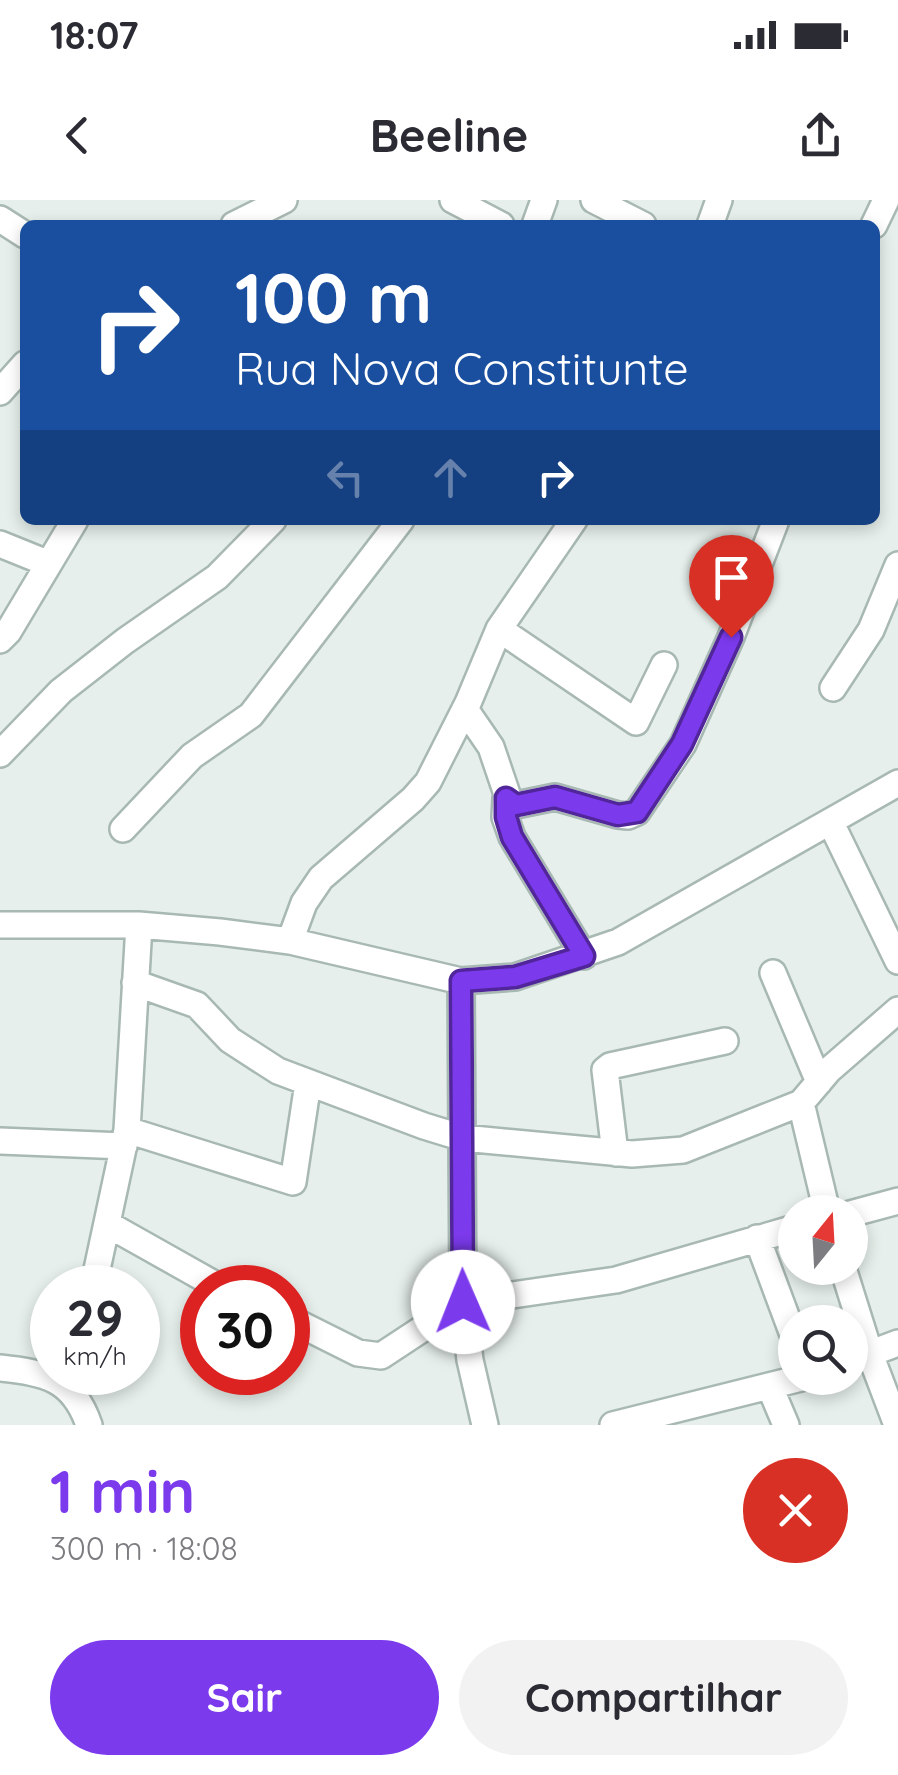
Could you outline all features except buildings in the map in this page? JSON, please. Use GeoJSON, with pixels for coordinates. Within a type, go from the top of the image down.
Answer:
{"type":"FeatureCollection","features":[{"type":"Feature","properties":{"kind":"street"},"geometry":{"type":"LineString","coordinates":[[244,220],[284,200]]}},
{"type":"Feature","properties":{"kind":"street"},"geometry":{"type":"LineString","coordinates":[[453,200],[491,220]]}},
{"type":"Feature","properties":{"kind":"street"},"geometry":{"type":"LineString","coordinates":[[594,200],[633,220]]}},
{"type":"Feature","properties":{"kind":"street"},"geometry":{"type":"LineString","coordinates":[[0,392],[20,370]]}},
{"type":"Feature","properties":{"kind":"street"},"geometry":{"type":"LineString","coordinates":[[0,640],[71,525]]}},
{"type":"Feature","properties":{"kind":"street"},"geometry":{"type":"LineString","coordinates":[[0,754],[61,692],[126,640],[217,577],[268,525]]}},
{"type":"Feature","properties":{"kind":"street"},"geometry":{"type":"LineString","coordinates":[[122,829],[192,756],[251,715],[397,525]]}},
{"type":"Feature","properties":{"kind":"street"},"geometry":{"type":"LineString","coordinates":[[290,940],[304,903],[321,878],[414,799],[428,782],[465,710],[499,629],[571,525]]}},
{"type":"Feature","properties":{"kind":"street"},"geometry":{"type":"LineString","coordinates":[[506,798],[516,805],[555,797],[618,815],[637,812],[682,744],[731,637],[774,525]]}},
{"type":"Feature","properties":{"kind":"street"},"geometry":{"type":"LineString","coordinates":[[0,544],[47,563]]}},
{"type":"Feature","properties":{"kind":"street"},"geometry":{"type":"LineString","coordinates":[[833,688],[871,630],[898,565]]}},
{"type":"Feature","properties":{"kind":"street"},"geometry":{"type":"LineString","coordinates":[[499,629],[636,722],[664,665]]}},
{"type":"Feature","properties":{"kind":"street"},"geometry":{"type":"LineString","coordinates":[[465,710],[491,747],[506,798],[512,837],[584,956]]}},
{"type":"Feature","properties":{"kind":"street"},"geometry":{"type":"LineString","coordinates":[[0,926],[138,925],[290,940],[461,981],[515,977],[618,942],[898,783]]}},
{"type":"Feature","properties":{"kind":"street"},"geometry":{"type":"LineString","coordinates":[[830,823],[898,961]]}},
{"type":"Feature","properties":{"kind":"street"},"geometry":{"type":"LineString","coordinates":[[99,1265],[125,1138],[138,925]]}},
{"type":"Feature","properties":{"kind":"street"},"geometry":{"type":"LineString","coordinates":[[773,973],[819,1082]]}},
{"type":"Feature","properties":{"kind":"street"},"geometry":{"type":"LineString","coordinates":[[461,981],[463,1302],[470,1360],[485,1425]]}},
{"type":"Feature","properties":{"kind":"street"},"geometry":{"type":"LineString","coordinates":[[135,983],[197,1005],[252,1057],[308,1083],[463,1138],[615,1154],[683,1150],[801,1103],[898,1010]]}},
{"type":"Feature","properties":{"kind":"street"},"geometry":{"type":"LineString","coordinates":[[615,1154],[605,1070],[725,1041]]}},
{"type":"Feature","properties":{"kind":"street"},"geometry":{"type":"LineString","coordinates":[[0,1141],[125,1138],[293,1182],[308,1083]]}},
{"type":"Feature","properties":{"kind":"street"},"geometry":{"type":"LineString","coordinates":[[801,1103],[823,1195]]}},
{"type":"Feature","properties":{"kind":"street"},"geometry":{"type":"LineString","coordinates":[[868,1209],[898,1201]]}},
{"type":"Feature","properties":{"kind":"street"},"geometry":{"type":"LineString","coordinates":[[109,1225],[180,1265]]}},
{"type":"Feature","properties":{"kind":"street"},"geometry":{"type":"LineString","coordinates":[[310,1329],[358,1353],[381,1356],[463,1302],[616,1280],[778,1232]]}},
{"type":"Feature","properties":{"kind":"street"},"geometry":{"type":"LineString","coordinates":[[757,1238],[782,1305]]}},
{"type":"Feature","properties":{"kind":"street"},"geometry":{"type":"LineString","coordinates":[[868,1354],[898,1343]]}},
{"type":"Feature","properties":{"kind":"street"},"geometry":{"type":"LineString","coordinates":[[0,1368],[30,1371]]}},
{"type":"Feature","properties":{"kind":"street"},"geometry":{"type":"LineString","coordinates":[[868,1371],[898,1425]]}},
{"type":"Feature","properties":{"kind":"street"},"geometry":{"type":"LineString","coordinates":[[613,1425],[702,1415],[778,1385]]}},
{"type":"Feature","properties":{"kind":"street"},"geometry":{"type":"LineString","coordinates":[[770,1387],[786,1425]]}},
{"type":"Feature","properties":{"kind":"street"},"geometry":{"type":"LineString","coordinates":[[77,1395],[89,1425]]}},
{"type":"Feature","properties":{"kind":"route"},"geometry":{"type":"LineString","coordinates":[[463,1302],[461,981],[515,977],[584,956],[512,837],[506,798],[516,805],[555,797],[618,815],[637,812],[682,744],[731,637]]}}]}
